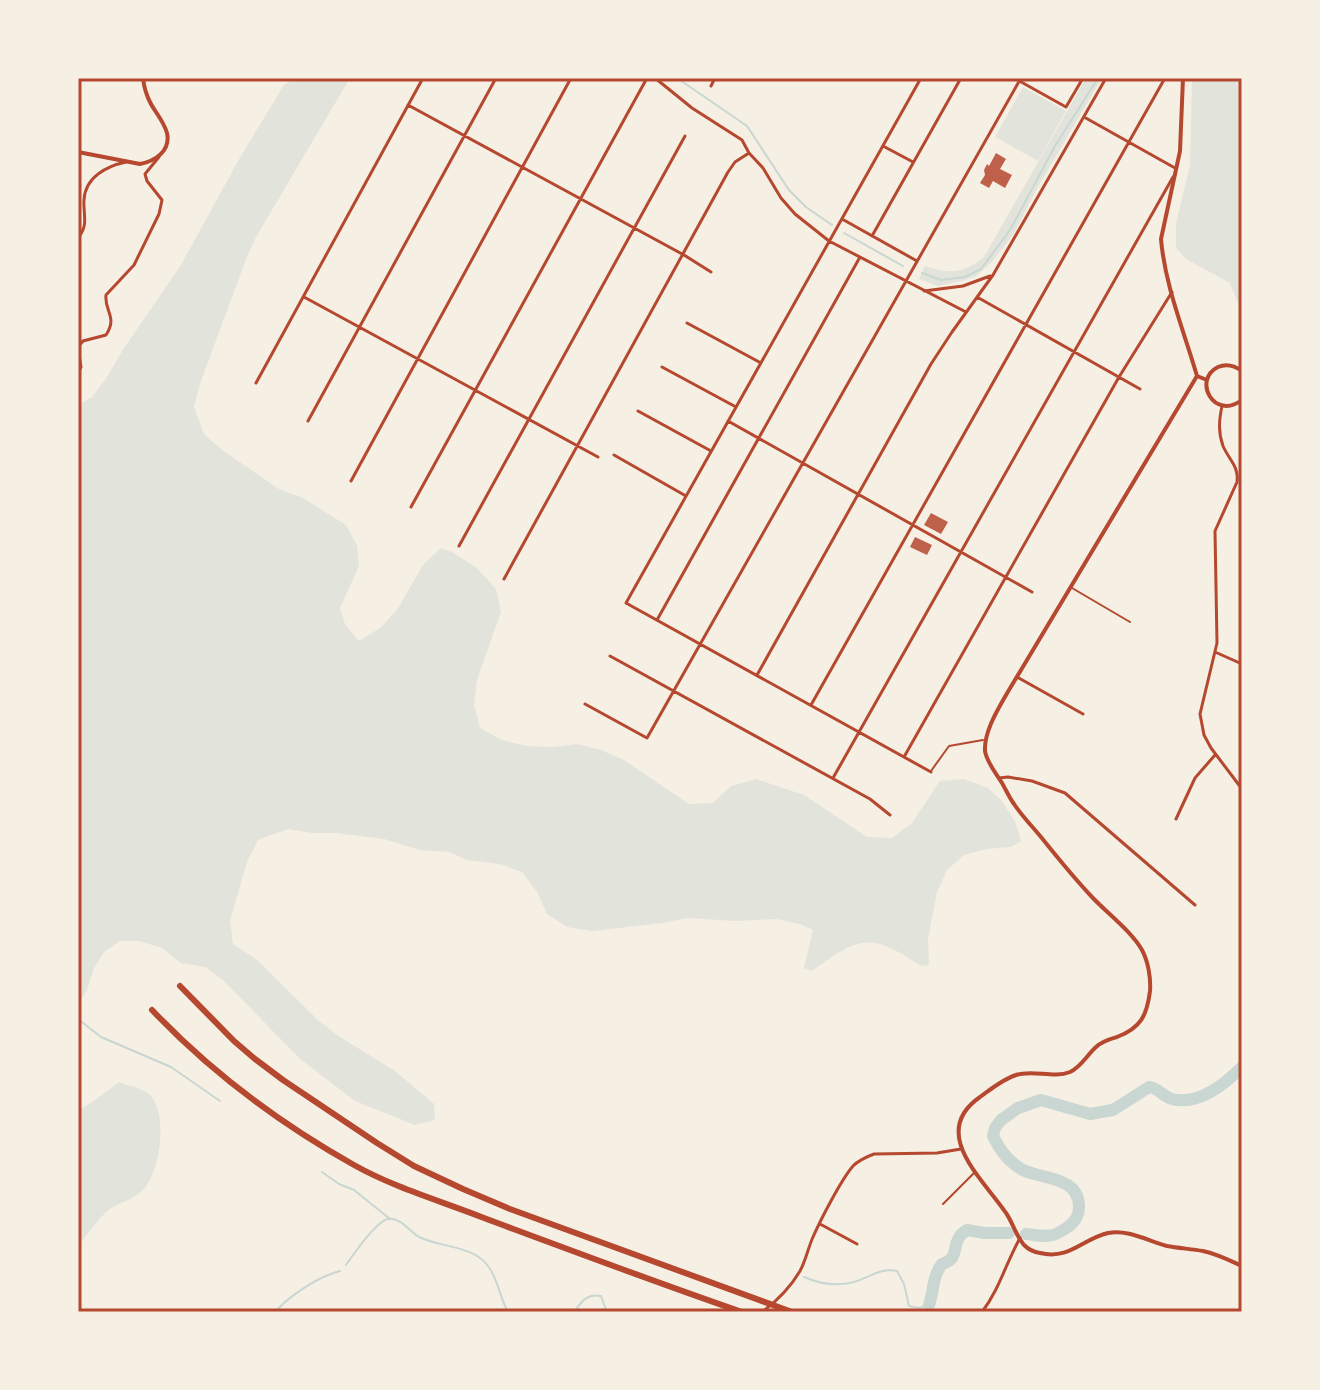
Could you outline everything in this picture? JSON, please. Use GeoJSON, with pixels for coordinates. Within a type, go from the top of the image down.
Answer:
{"type":"FeatureCollection","features":[{"type":"Feature","properties":{"kind":"highway"},"geometry":{"type":"LineString","coordinates":[[180,986],[255,1059],[414,1166],[498,1204],[790,1311]]}},
{"type":"Feature","properties":{"kind":"highway"},"geometry":{"type":"LineString","coordinates":[[152,1010],[190,1049],[265,1109],[356,1166],[578,1253],[742,1312]]}},
{"type":"Feature","properties":{"kind":"street"},"geometry":{"type":"LineString","coordinates":[[78,373],[81,367],[78,347],[83,341],[106,335],[110,330],[111,316],[105,302],[106,295],[134,265],[162,206],[160,196],[145,174],[159,157],[167,142],[167,133],[145,92],[143,78]]}},
{"type":"Feature","properties":{"kind":"street"},"geometry":{"type":"LineString","coordinates":[[256,383],[423,78]]}},
{"type":"Feature","properties":{"kind":"street"},"geometry":{"type":"LineString","coordinates":[[308,421],[496,78]]}},
{"type":"Feature","properties":{"kind":"street"},"geometry":{"type":"LineString","coordinates":[[351,481],[571,78]]}},
{"type":"Feature","properties":{"kind":"street"},"geometry":{"type":"LineString","coordinates":[[411,507],[647,78]]}},
{"type":"Feature","properties":{"kind":"street"},"geometry":{"type":"LineString","coordinates":[[655,78],[692,108],[742,140],[781,198],[795,214],[829,241],[966,312]]}},
{"type":"Feature","properties":{"kind":"street"},"geometry":{"type":"LineString","coordinates":[[711,86],[715,78]]}},
{"type":"Feature","properties":{"kind":"street"},"geometry":{"type":"LineString","coordinates":[[921,78],[626,603],[931,772]]}},
{"type":"Feature","properties":{"kind":"street"},"geometry":{"type":"LineString","coordinates":[[872,236],[961,78]]}},
{"type":"Feature","properties":{"kind":"street"},"geometry":{"type":"LineString","coordinates":[[1014,78],[1066,107],[1083,78]]}},
{"type":"Feature","properties":{"kind":"street"},"geometry":{"type":"LineString","coordinates":[[757,675],[931,364],[993,275],[1106,78]]}},
{"type":"Feature","properties":{"kind":"street"},"geometry":{"type":"LineString","coordinates":[[811,705],[1165,78]]}},
{"type":"Feature","properties":{"kind":"street"},"geometry":{"type":"LineString","coordinates":[[1183,78],[1182,134],[1161,239],[1172,292],[1197,376],[1017,677],[995,715],[986,739],[986,754],[1023,817],[1144,953],[1150,988],[1146,1010],[1131,1032],[1101,1042],[1076,1068],[1060,1074],[1020,1073],[1000,1082],[964,1110],[958,1130],[961,1149],[975,1173],[1007,1214],[1026,1247],[1033,1252],[1059,1255],[1104,1234],[1123,1233],[1166,1245],[1205,1251],[1242,1266]]}},
{"type":"Feature","properties":{"kind":"street"},"geometry":{"type":"LineString","coordinates":[[585,704],[647,738],[1020,79]]}},
{"type":"Feature","properties":{"kind":"street"},"geometry":{"type":"LineString","coordinates":[[408,105],[711,272]]}},
{"type":"Feature","properties":{"kind":"street"},"geometry":{"type":"LineString","coordinates":[[1084,117],[1177,170]]}},
{"type":"Feature","properties":{"kind":"street"},"geometry":{"type":"LineString","coordinates":[[459,546],[685,136]]}},
{"type":"Feature","properties":{"kind":"street"},"geometry":{"type":"LineString","coordinates":[[883,146],[913,162]]}},
{"type":"Feature","properties":{"kind":"street"},"geometry":{"type":"LineString","coordinates":[[78,152],[126,162],[148,163],[159,157]]}},
{"type":"Feature","properties":{"kind":"street"},"geometry":{"type":"LineString","coordinates":[[504,579],[728,172],[735,162],[749,153]]}},
{"type":"Feature","properties":{"kind":"street"},"geometry":{"type":"LineString","coordinates":[[78,238],[86,224],[84,198],[89,185],[106,168],[126,162]]}},
{"type":"Feature","properties":{"kind":"street"},"geometry":{"type":"LineString","coordinates":[[833,778],[1177,170]]}},
{"type":"Feature","properties":{"kind":"street"},"geometry":{"type":"LineString","coordinates":[[842,219],[917,261]]}},
{"type":"Feature","properties":{"kind":"street"},"geometry":{"type":"LineString","coordinates":[[657,620],[860,257]]}},
{"type":"Feature","properties":{"kind":"street"},"geometry":{"type":"LineString","coordinates":[[924,291],[963,286],[993,275]]}},
{"type":"Feature","properties":{"kind":"street"},"geometry":{"type":"LineString","coordinates":[[904,757],[1119,377],[1172,292]]}},
{"type":"Feature","properties":{"kind":"street"},"geometry":{"type":"LineString","coordinates":[[304,297],[598,457]]}},
{"type":"Feature","properties":{"kind":"street"},"geometry":{"type":"LineString","coordinates":[[977,297],[1140,389]]}},
{"type":"Feature","properties":{"kind":"street"},"geometry":{"type":"LineString","coordinates":[[687,323],[761,363]]}},
{"type":"Feature","properties":{"kind":"street"},"geometry":{"type":"LineString","coordinates":[[1242,370],[1221,366],[1207,380],[1209,396],[1215,402],[1234,405],[1242,400]]}},
{"type":"Feature","properties":{"kind":"street"},"geometry":{"type":"LineString","coordinates":[[662,367],[736,407]]}},
{"type":"Feature","properties":{"kind":"street"},"geometry":{"type":"LineString","coordinates":[[1197,376],[1207,380]]}},
{"type":"Feature","properties":{"kind":"street"},"geometry":{"type":"LineString","coordinates":[[1222,405],[1219,432],[1238,474],[1215,531],[1218,627],[1200,714],[1204,735],[1215,755],[1242,789]]}},
{"type":"Feature","properties":{"kind":"street"},"geometry":{"type":"LineString","coordinates":[[638,411],[711,451]]}},
{"type":"Feature","properties":{"kind":"street"},"geometry":{"type":"LineString","coordinates":[[728,421],[1032,592]]}},
{"type":"Feature","properties":{"kind":"street"},"geometry":{"type":"LineString","coordinates":[[614,455],[686,496]]}},
{"type":"Feature","properties":{"kind":"street"},"geometry":{"type":"LineString","coordinates":[[1215,652],[1242,664]]}},
{"type":"Feature","properties":{"kind":"street"},"geometry":{"type":"LineString","coordinates":[[610,656],[879,804],[890,815]]}},
{"type":"Feature","properties":{"kind":"street"},"geometry":{"type":"LineString","coordinates":[[1017,677],[1083,714]]}},
{"type":"Feature","properties":{"kind":"street"},"geometry":{"type":"LineString","coordinates":[[1176,819],[1195,778],[1215,755]]}},
{"type":"Feature","properties":{"kind":"street"},"geometry":{"type":"LineString","coordinates":[[999,778],[1032,781],[1065,793],[1195,905]]}},
{"type":"Feature","properties":{"kind":"street"},"geometry":{"type":"LineString","coordinates":[[1236,781],[1242,779]]}},
{"type":"Feature","properties":{"kind":"street"},"geometry":{"type":"LineString","coordinates":[[762,1312],[777,1301],[797,1275],[820,1224],[854,1165],[874,1154],[937,1153],[961,1149]]}},
{"type":"Feature","properties":{"kind":"street"},"geometry":{"type":"LineString","coordinates":[[820,1224],[857,1244]]}},
{"type":"Feature","properties":{"kind":"street"},"geometry":{"type":"LineString","coordinates":[[982,1312],[995,1293],[1020,1238]]}},
{"type":"Feature","properties":{"kind":"lane"},"geometry":{"type":"LineString","coordinates":[[1071,587],[1130,622]]}},
{"type":"Feature","properties":{"kind":"lane"},"geometry":{"type":"LineString","coordinates":[[931,772],[949,746],[986,739]]}},
{"type":"Feature","properties":{"kind":"lane"},"geometry":{"type":"LineString","coordinates":[[943,1204],[975,1173]]}},
{"type":"Feature","properties":{"kind":"shaded area"},"geometry":{"type":"Polygon","coordinates":[[[296,78],[350,78],[246,259],[194,407],[204,434],[279,489],[303,498],[346,525],[357,546],[359,566],[340,608],[345,624],[359,641],[380,628],[397,610],[423,565],[441,548],[477,568],[496,589],[501,612],[477,680],[474,704],[480,728],[502,740],[527,746],[578,744],[601,750],[624,760],[689,804],[713,803],[731,786],[756,779],[804,795],[867,837],[892,838],[912,823],[940,781],[964,779],[988,788],[1001,800],[1015,821],[1021,841],[1011,847],[964,855],[947,870],[937,892],[928,939],[929,965],[921,966],[877,943],[865,943],[842,951],[812,971],[804,968],[813,930],[776,919],[736,921],[687,918],[592,931],[567,927],[547,914],[537,892],[522,872],[500,864],[467,860],[449,852],[420,850],[384,839],[288,829],[258,840],[247,862],[230,920],[233,944],[256,959],[318,1020],[395,1071],[434,1104],[435,1120],[415,1125],[355,1101],[299,1058],[224,981],[205,967],[181,963],[162,948],[139,941],[120,941],[104,952],[78,1005],[78,398],[82,403],[92,397],[107,377],[181,265],[284,85],[296,78]]]}},
{"type":"Feature","properties":{"kind":"shaded area"},"geometry":{"type":"Polygon","coordinates":[[[1086,78],[1102,78],[1013,235],[991,263],[976,276],[962,281],[938,286],[919,279],[925,266],[956,271],[984,257],[1086,78]]]}},
{"type":"Feature","properties":{"kind":"shaded area"},"geometry":{"type":"Polygon","coordinates":[[[1192,78],[1242,78],[1242,305],[1237,301],[1230,283],[1186,259],[1176,248],[1176,224],[1190,165],[1192,78]]]}},
{"type":"Feature","properties":{"kind":"shaded area"},"geometry":{"type":"Polygon","coordinates":[[[1023,87],[1066,111],[1038,161],[995,137],[1023,87]]]}},
{"type":"Feature","properties":{"kind":"shaded area"},"geometry":{"type":"Polygon","coordinates":[[[120,1082],[146,1092],[155,1103],[160,1128],[158,1156],[144,1189],[106,1212],[78,1246],[78,1110],[120,1082]]]}},
{"type":"Feature","properties":{"kind":"building"},"geometry":{"type":"Polygon","coordinates":[[[996,153],[1006,159],[1000,169],[1012,175],[1005,188],[993,181],[989,188],[980,183],[987,164],[989,166],[996,153]]]}},
{"type":"Feature","properties":{"kind":"building"},"geometry":{"type":"Polygon","coordinates":[[[931,513],[948,522],[941,534],[924,525],[931,513]]]}},
{"type":"Feature","properties":{"kind":"building"},"geometry":{"type":"Polygon","coordinates":[[[915,537],[932,545],[927,555],[910,547],[915,537]]]}},
{"type":"Feature","properties":{"kind":"waterway"},"geometry":{"type":"LineString","coordinates":[[677,78],[747,126],[789,190],[806,207],[832,225]]}},
{"type":"Feature","properties":{"kind":"waterway"},"geometry":{"type":"LineString","coordinates":[[922,273],[941,280],[965,277],[981,269],[1010,230],[1055,146],[1098,78]]}},
{"type":"Feature","properties":{"kind":"waterway"},"geometry":{"type":"LineString","coordinates":[[844,233],[903,266]]}},
{"type":"Feature","properties":{"kind":"waterway"},"geometry":{"type":"LineString","coordinates":[[78,1019],[101,1037],[171,1067],[220,1101]]}},
{"type":"Feature","properties":{"kind":"waterway"},"geometry":{"type":"LineString","coordinates":[[1026,1234],[1052,1235],[1069,1227],[1079,1212],[1077,1197],[1066,1184],[1021,1169],[1008,1158],[993,1136],[1001,1120],[1018,1108],[1041,1100],[1090,1114],[1113,1110],[1149,1087],[1172,1099],[1192,1099],[1219,1086],[1242,1067]]}},
{"type":"Feature","properties":{"kind":"waterway"},"geometry":{"type":"LineString","coordinates":[[322,1172],[354,1190],[390,1219]]}},
{"type":"Feature","properties":{"kind":"waterway"},"geometry":{"type":"LineString","coordinates":[[346,1265],[377,1226],[388,1219],[397,1220],[419,1237],[465,1250],[482,1259],[494,1277],[508,1312]]}},
{"type":"Feature","properties":{"kind":"waterway"},"geometry":{"type":"LineString","coordinates":[[929,1305],[936,1274],[942,1264],[952,1258],[961,1234],[967,1230],[1009,1233]]}},
{"type":"Feature","properties":{"kind":"waterway"},"geometry":{"type":"LineString","coordinates":[[275,1312],[305,1287],[340,1271]]}},
{"type":"Feature","properties":{"kind":"waterway"},"geometry":{"type":"LineString","coordinates":[[804,1277],[822,1283],[841,1284],[880,1272],[897,1271],[904,1284],[909,1306],[919,1308],[929,1305]]}},
{"type":"Feature","properties":{"kind":"waterway"},"geometry":{"type":"LineString","coordinates":[[574,1312],[585,1299],[596,1295],[601,1296],[607,1312]]}}]}
